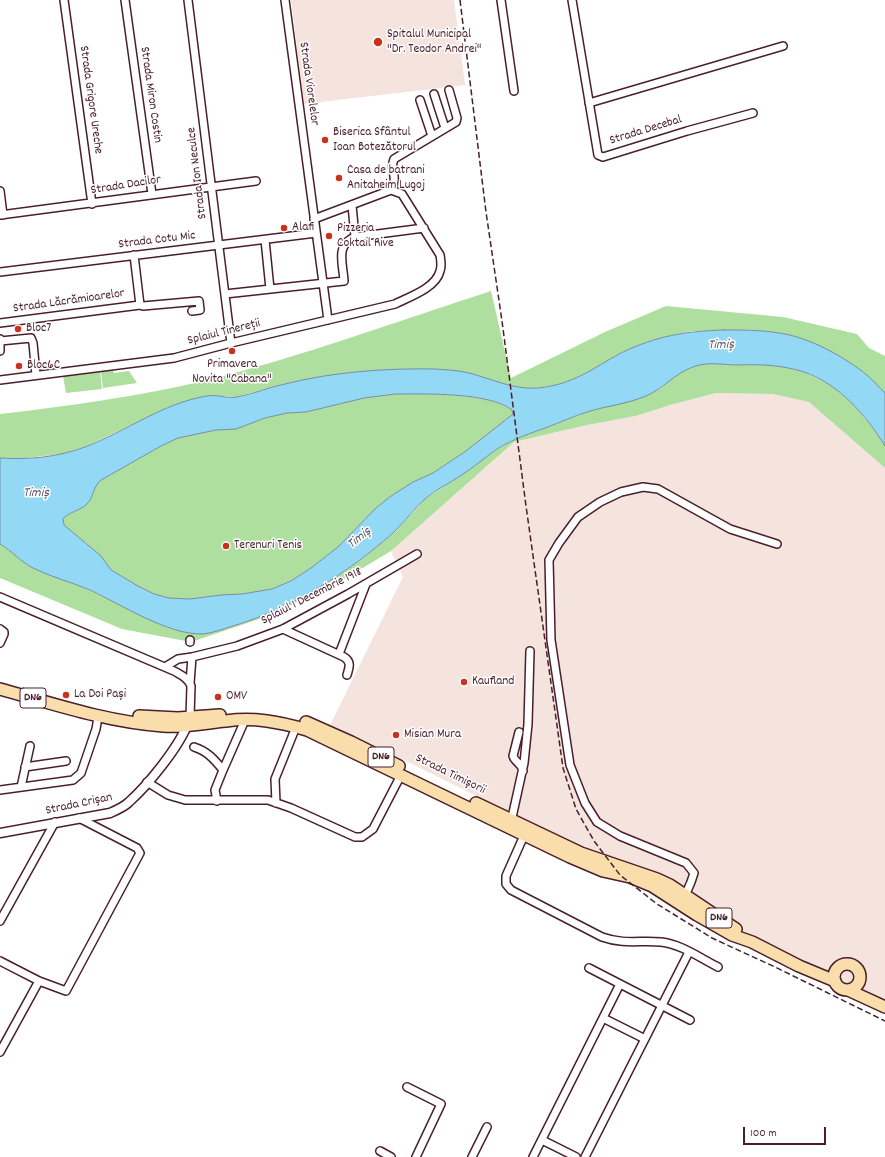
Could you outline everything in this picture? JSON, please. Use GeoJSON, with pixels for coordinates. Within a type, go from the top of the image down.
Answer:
{"type":"FeatureCollection","features":[{"type":"Feature","properties":{"kind":"main road","name":"Strada Timișorii"},"geometry":{"type":"LineString","coordinates":[[0,689],[98,717],[162,726],[256,713],[287,717],[310,724],[351,742],[433,783],[586,864],[603,871],[630,877],[683,900],[697,915],[732,935],[752,942],[799,966],[835,981]]}},
{"type":"Feature","properties":{"kind":"main road","name":"Strada Timișorii"},"geometry":{"type":"LineString","coordinates":[[65,708],[164,718],[188,722],[265,720],[296,727],[307,730],[400,775],[511,824]]}},
{"type":"Feature","properties":{"kind":"main road"},"geometry":{"type":"LineString","coordinates":[[813,972],[838,967],[846,963],[854,965],[860,974],[859,982],[855,988],[848,990]]}},
{"type":"Feature","properties":{"kind":"main road"},"geometry":{"type":"LineString","coordinates":[[838,967],[834,974],[835,981],[842,989],[848,990],[885,1007]]}},
{"type":"Feature","properties":{"kind":"main road"},"geometry":{"type":"LineString","coordinates":[[859,982],[885,1007]]}},
{"type":"Feature","properties":{"kind":"street","name":"Strada Grigore Ureche"},"geometry":{"type":"LineString","coordinates":[[64,0],[92,204]]}},
{"type":"Feature","properties":{"kind":"street","name":"Strada Miron Costin"},"geometry":{"type":"LineString","coordinates":[[125,0],[152,194]]}},
{"type":"Feature","properties":{"kind":"street","name":"Strada Ion Neculce"},"geometry":{"type":"LineString","coordinates":[[188,0],[231,343]]}},
{"type":"Feature","properties":{"kind":"street","name":"Strada Viorelelor"},"geometry":{"type":"LineString","coordinates":[[285,0],[328,320]]}},
{"type":"Feature","properties":{"kind":"street"},"geometry":{"type":"LineString","coordinates":[[501,0],[514,91]]}},
{"type":"Feature","properties":{"kind":"street","name":"Strada Decebal"},"geometry":{"type":"LineString","coordinates":[[572,0],[598,155],[603,157],[686,131],[753,113]]}},
{"type":"Feature","properties":{"kind":"street"},"geometry":{"type":"LineString","coordinates":[[589,103],[783,46]]}},
{"type":"Feature","properties":{"kind":"street"},"geometry":{"type":"LineString","coordinates":[[391,190],[395,181],[392,164],[394,159],[456,122],[457,118],[449,90]]}},
{"type":"Feature","properties":{"kind":"street"},"geometry":{"type":"LineString","coordinates":[[434,94],[445,128]]}},
{"type":"Feature","properties":{"kind":"street"},"geometry":{"type":"LineString","coordinates":[[420,100],[432,136]]}},
{"type":"Feature","properties":{"kind":"street","name":"Strada Dacilor"},"geometry":{"type":"LineString","coordinates":[[2,215],[256,181]]}},
{"type":"Feature","properties":{"kind":"street"},"geometry":{"type":"LineString","coordinates":[[225,294],[344,281],[342,252],[346,242],[356,237],[424,228],[402,194],[391,190],[314,219]]}},
{"type":"Feature","properties":{"kind":"street"},"geometry":{"type":"LineString","coordinates":[[0,191],[2,215]]}},
{"type":"Feature","properties":{"kind":"street"},"geometry":{"type":"LineString","coordinates":[[352,205],[356,237]]}},
{"type":"Feature","properties":{"kind":"street","name":"Splaiul Tinereții"},"geometry":{"type":"LineString","coordinates":[[0,380],[174,358],[395,304],[419,293],[432,284],[440,272],[440,255],[424,228]]}},
{"type":"Feature","properties":{"kind":"street","name":"Strada Cotu Mic"},"geometry":{"type":"LineString","coordinates":[[0,272],[316,233]]}},
{"type":"Feature","properties":{"kind":"street"},"geometry":{"type":"LineString","coordinates":[[265,240],[270,289]]}},
{"type":"Feature","properties":{"kind":"street","name":"Strada Lăcrămioarelor"},"geometry":{"type":"LineString","coordinates":[[0,323],[140,305],[134,256]]}},
{"type":"Feature","properties":{"kind":"street"},"geometry":{"type":"LineString","coordinates":[[140,305],[143,306],[199,301],[200,310],[192,311]]}},
{"type":"Feature","properties":{"kind":"street"},"geometry":{"type":"LineString","coordinates":[[0,351],[0,340],[28,338],[33,340],[36,375]]}},
{"type":"Feature","properties":{"kind":"street"},"geometry":{"type":"LineString","coordinates":[[683,900],[694,873],[686,864],[620,836],[597,822],[585,803],[570,765],[551,640],[549,560],[559,543],[578,517],[600,502],[621,492],[643,487],[658,490],[730,529],[777,544]]}},
{"type":"Feature","properties":{"kind":"street","name":"Splaiul 1 Decembrie 1918"},"geometry":{"type":"LineString","coordinates":[[165,667],[178,659],[237,646],[283,629],[366,584],[417,554]]}},
{"type":"Feature","properties":{"kind":"street"},"geometry":{"type":"LineString","coordinates":[[338,654],[366,584]]}},
{"type":"Feature","properties":{"kind":"street"},"geometry":{"type":"LineString","coordinates":[[348,594],[360,598]]}},
{"type":"Feature","properties":{"kind":"street"},"geometry":{"type":"LineString","coordinates":[[0,597],[165,667],[184,677],[190,683]]}},
{"type":"Feature","properties":{"kind":"street"},"geometry":{"type":"LineString","coordinates":[[0,629],[4,632],[0,643]]}},
{"type":"Feature","properties":{"kind":"street"},"geometry":{"type":"LineString","coordinates":[[283,629],[348,660],[350,665],[347,675]]}},
{"type":"Feature","properties":{"kind":"street"},"geometry":{"type":"LineString","coordinates":[[511,824],[523,771],[528,724],[530,651]]}},
{"type":"Feature","properties":{"kind":"street"},"geometry":{"type":"LineString","coordinates":[[188,722],[191,693],[190,683],[192,657]]}},
{"type":"Feature","properties":{"kind":"street"},"geometry":{"type":"LineString","coordinates":[[0,790],[74,780],[81,772],[84,765],[96,729],[98,717]]}},
{"type":"Feature","properties":{"kind":"street"},"geometry":{"type":"LineString","coordinates":[[217,801],[215,790],[245,720]]}},
{"type":"Feature","properties":{"kind":"street","name":"Strada Crișan"},"geometry":{"type":"LineString","coordinates":[[0,833],[110,813],[119,809],[129,803],[163,763],[188,722]]}},
{"type":"Feature","properties":{"kind":"street"},"geometry":{"type":"LineString","coordinates":[[276,803],[276,778],[296,727]]}},
{"type":"Feature","properties":{"kind":"street"},"geometry":{"type":"LineString","coordinates":[[519,732],[513,756],[515,761],[522,766],[523,771]]}},
{"type":"Feature","properties":{"kind":"street"},"geometry":{"type":"LineString","coordinates":[[21,787],[30,746]]}},
{"type":"Feature","properties":{"kind":"street"},"geometry":{"type":"LineString","coordinates":[[194,747],[209,753],[223,770]]}},
{"type":"Feature","properties":{"kind":"street"},"geometry":{"type":"LineString","coordinates":[[25,767],[66,761]]}},
{"type":"Feature","properties":{"kind":"street"},"geometry":{"type":"LineString","coordinates":[[147,782],[168,795],[185,800],[268,800],[291,808],[355,837],[362,837],[373,829],[400,775]]}},
{"type":"Feature","properties":{"kind":"street"},"geometry":{"type":"LineString","coordinates":[[0,961],[39,981],[66,990],[140,853],[137,848],[79,818]]}},
{"type":"Feature","properties":{"kind":"street"},"geometry":{"type":"LineString","coordinates":[[0,922],[55,822]]}},
{"type":"Feature","properties":{"kind":"street"},"geometry":{"type":"LineString","coordinates":[[526,832],[505,880],[506,884],[511,890],[612,941],[630,943],[662,942],[676,946],[718,967]]}},
{"type":"Feature","properties":{"kind":"street"},"geometry":{"type":"LineString","coordinates":[[586,1157],[689,952]]}},
{"type":"Feature","properties":{"kind":"street"},"geometry":{"type":"LineString","coordinates":[[589,968],[690,1020]]}},
{"type":"Feature","properties":{"kind":"street"},"geometry":{"type":"LineString","coordinates":[[0,1052],[39,981]]}},
{"type":"Feature","properties":{"kind":"street"},"geometry":{"type":"LineString","coordinates":[[533,1157],[620,984]]}},
{"type":"Feature","properties":{"kind":"street"},"geometry":{"type":"LineString","coordinates":[[603,1018],[645,1039]]}},
{"type":"Feature","properties":{"kind":"street"},"geometry":{"type":"LineString","coordinates":[[407,1087],[440,1104],[416,1157]]}},
{"type":"Feature","properties":{"kind":"street"},"geometry":{"type":"LineString","coordinates":[[472,1157],[487,1128]]}},
{"type":"Feature","properties":{"kind":"street"},"geometry":{"type":"LineString","coordinates":[[542,1140],[576,1157]]}},
{"type":"Feature","properties":{"kind":"street"},"geometry":{"type":"LineString","coordinates":[[380,1151],[391,1157]]}},
{"type":"Feature","properties":{"kind":"shaded area","name":"Spitalul Municipal \"Dr. Teodor Andrei\""},"geometry":{"type":"Polygon","coordinates":[[[291,0],[454,0],[465,85],[304,104],[291,0]]]}},
{"type":"Feature","properties":{"kind":"shaded area"},"geometry":{"type":"Polygon","coordinates":[[[716,393],[773,394],[809,402],[885,468],[885,1005],[573,844],[330,725],[403,577],[391,551],[514,442],[587,425],[636,416],[716,393]]]}},
{"type":"Feature","properties":{"kind":"green space"},"geometry":{"type":"Polygon","coordinates":[[[491,291],[511,378],[605,332],[666,306],[783,317],[857,334],[869,348],[885,356],[885,393],[868,376],[854,366],[823,348],[793,336],[750,330],[693,331],[647,342],[621,353],[590,372],[556,385],[529,389],[521,388],[452,370],[394,369],[376,371],[284,384],[236,397],[216,396],[186,401],[167,408],[87,446],[62,454],[16,459],[0,458],[0,414],[52,408],[157,391],[244,371],[491,291]]]}},
{"type":"Feature","properties":{"kind":"green space"},"geometry":{"type":"Polygon","coordinates":[[[712,363],[731,365],[770,365],[784,367],[804,372],[831,385],[854,405],[877,433],[885,446],[885,468],[809,402],[773,394],[716,393],[636,416],[587,425],[514,442],[391,551],[344,579],[268,616],[191,642],[122,629],[0,578],[0,544],[26,563],[91,591],[169,628],[187,632],[213,632],[275,611],[323,585],[345,571],[396,531],[426,498],[508,443],[587,412],[646,396],[661,388],[672,378],[684,371],[701,364],[712,363]]]}},
{"type":"Feature","properties":{"kind":"green space"},"geometry":{"type":"Polygon","coordinates":[[[113,370],[114,373],[129,371],[137,383],[103,388],[101,372],[113,370]]]}},
{"type":"Feature","properties":{"kind":"green space"},"geometry":{"type":"Polygon","coordinates":[[[100,371],[102,389],[66,393],[63,376],[100,371]]]}},
{"type":"Feature","properties":{"kind":"green space"},"geometry":{"type":"Polygon","coordinates":[[[396,394],[439,394],[472,397],[501,404],[512,410],[513,414],[466,451],[433,473],[413,482],[391,496],[376,508],[338,547],[311,568],[291,581],[272,589],[242,594],[190,599],[169,598],[154,594],[111,570],[101,556],[64,525],[63,519],[87,504],[96,486],[101,480],[178,438],[216,430],[241,427],[265,418],[287,413],[306,412],[364,398],[396,394]]]}},
{"type":"Feature","properties":{"kind":"water","name":"Timiș"},"geometry":{"type":"Polygon","coordinates":[[[710,331],[758,331],[790,335],[814,343],[849,362],[868,376],[885,393],[885,446],[878,434],[860,412],[829,384],[817,377],[788,368],[771,366],[716,364],[699,365],[680,373],[646,396],[582,414],[522,436],[503,445],[465,473],[430,495],[394,532],[358,561],[319,588],[255,618],[218,631],[203,634],[175,630],[145,618],[90,590],[33,568],[24,563],[0,544],[0,458],[22,459],[43,457],[85,447],[160,411],[191,400],[211,396],[237,397],[279,385],[321,376],[398,369],[461,371],[512,386],[538,388],[551,386],[573,379],[621,353],[647,342],[684,333],[710,331]],[[396,394],[364,398],[306,412],[287,413],[265,418],[236,429],[216,430],[178,438],[101,480],[96,486],[87,504],[63,519],[64,525],[101,556],[111,570],[154,594],[169,598],[190,599],[242,594],[272,589],[291,581],[311,568],[338,547],[376,508],[391,496],[413,482],[433,473],[466,451],[513,414],[512,410],[502,404],[473,397],[439,394],[396,394]]]}},
{"type":"Feature","properties":{"kind":"railway"},"geometry":{"type":"LineString","coordinates":[[460,0],[486,212],[563,768],[576,809],[594,841],[620,875],[657,904],[712,938],[885,1021]]}},
{"type":"Feature","properties":{"kind":"place","name":"Spitalul Municipal \"Dr. Teodor Andrei\""},"geometry":{"type":"Point","coordinates":[378,42]}},
{"type":"Feature","properties":{"kind":"place","name":"Biserica Sfântul Ioan Botezătorul"},"geometry":{"type":"Point","coordinates":[325,140]}},
{"type":"Feature","properties":{"kind":"place","name":"Casa de batrani Anitaheim Lugoj"},"geometry":{"type":"Point","coordinates":[339,178]}},
{"type":"Feature","properties":{"kind":"place","name":"Alafi"},"geometry":{"type":"Point","coordinates":[284,228]}},
{"type":"Feature","properties":{"kind":"place","name":"Pizzeria Coktail Rive"},"geometry":{"type":"Point","coordinates":[329,236]}},
{"type":"Feature","properties":{"kind":"place","name":"Bloc7"},"geometry":{"type":"Point","coordinates":[18,329]}},
{"type":"Feature","properties":{"kind":"place","name":"Primavera Novita \"Cabana\""},"geometry":{"type":"Point","coordinates":[232,351]}},
{"type":"Feature","properties":{"kind":"place","name":"Bloc6C"},"geometry":{"type":"Point","coordinates":[19,366]}},
{"type":"Feature","properties":{"kind":"place","name":"Terenuri Tenis"},"geometry":{"type":"Point","coordinates":[226,546]}},
{"type":"Feature","properties":{"kind":"place","name":"Kaufland"},"geometry":{"type":"Point","coordinates":[464,682]}},
{"type":"Feature","properties":{"kind":"place","name":"La Doi Pași"},"geometry":{"type":"Point","coordinates":[66,695]}},
{"type":"Feature","properties":{"kind":"place","name":"OMV"},"geometry":{"type":"Point","coordinates":[218,697]}},
{"type":"Feature","properties":{"kind":"place","name":"Misian Mura"},"geometry":{"type":"Point","coordinates":[396,735]}}]}
